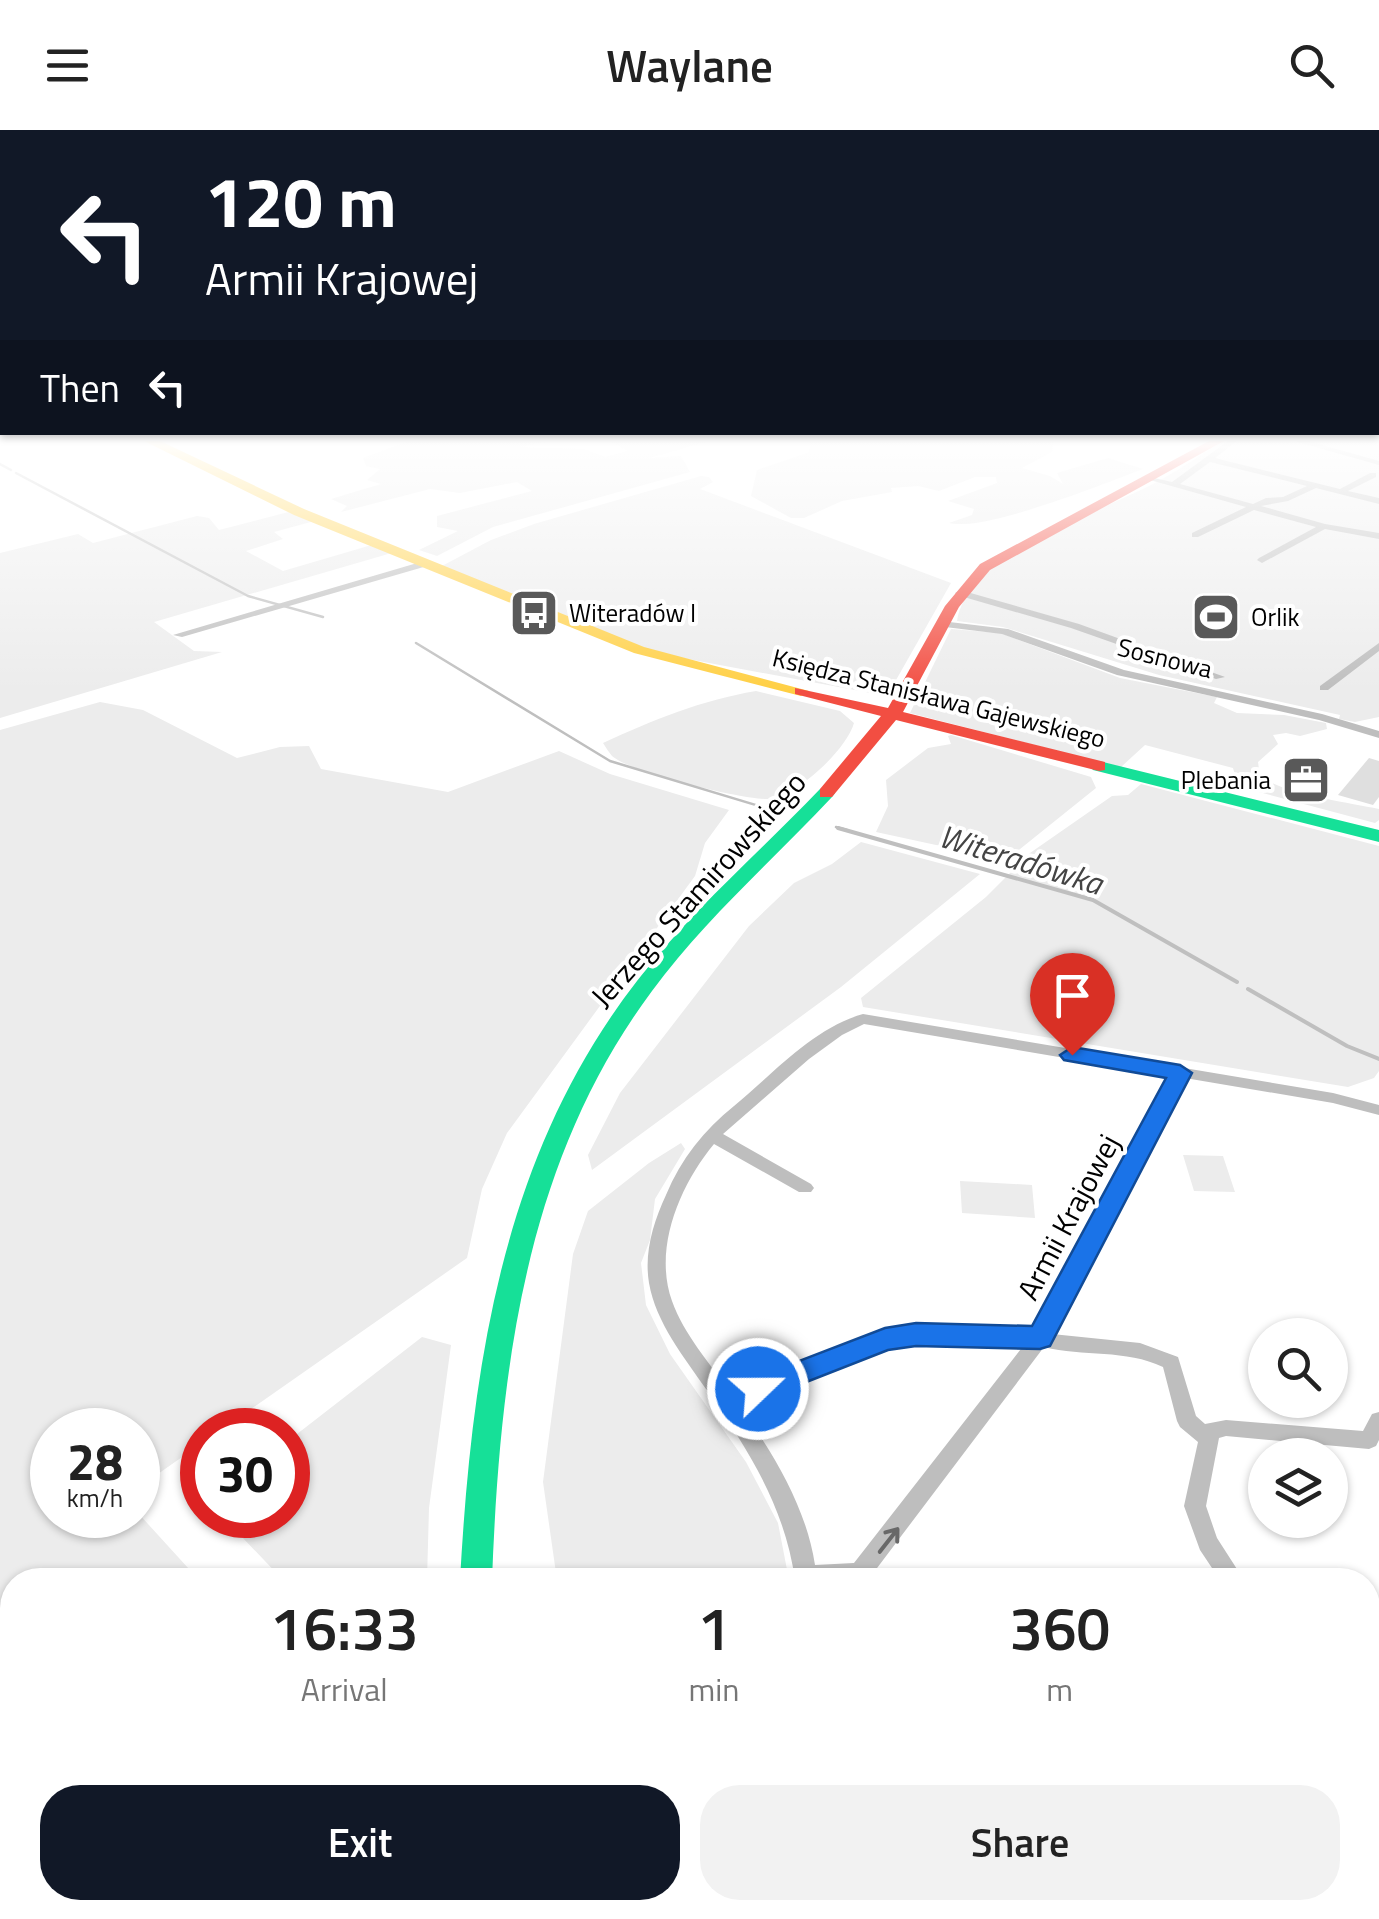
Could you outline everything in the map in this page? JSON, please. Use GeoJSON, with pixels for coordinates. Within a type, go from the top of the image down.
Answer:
{"type":"FeatureCollection","features":[{"type":"Feature","properties":{"kind":"main road","name":"Księdza Stanisława Gajewskiego"},"geometry":{"type":"LineString","coordinates":[[329,524],[638,650],[1379,836]]}},
{"type":"Feature","properties":{"kind":"main road","name":"Jerzego Stamirowskiego"},"geometry":{"type":"LineString","coordinates":[[476,1568],[478,1476],[492,1346],[514,1243],[548,1146],[579,1081],[644,986],[892,715],[914,683],[960,593],[985,568],[1016,548],[1070,524]]}},
{"type":"Feature","properties":{"kind":"street"},"geometry":{"type":"LineString","coordinates":[[1195,535],[1217,524]]}},
{"type":"Feature","properties":{"kind":"street"},"geometry":{"type":"LineString","coordinates":[[1318,524],[1379,535]]}},
{"type":"Feature","properties":{"kind":"street"},"geometry":{"type":"LineString","coordinates":[[1262,560],[1324,526]]}},
{"type":"Feature","properties":{"kind":"street"},"geometry":{"type":"LineString","coordinates":[[178,635],[424,564]]}},
{"type":"Feature","properties":{"kind":"street","name":"Sosnowa"},"geometry":{"type":"LineString","coordinates":[[960,593],[1075,626],[1220,677]]}},
{"type":"Feature","properties":{"kind":"street","name":"Sosnowa"},"geometry":{"type":"LineString","coordinates":[[941,624],[1004,631],[1121,673],[1376,730]]}},
{"type":"Feature","properties":{"kind":"street"},"geometry":{"type":"LineString","coordinates":[[1324,688],[1379,646]]}},
{"type":"Feature","properties":{"kind":"street","name":"Armii Krajowej"},"geometry":{"type":"LineString","coordinates":[[804,1568],[794,1521],[759,1453],[672,1320],[657,1272],[666,1213],[684,1172],[710,1135],[836,1032],[863,1020],[1379,1110]]}},
{"type":"Feature","properties":{"kind":"street","name":"Armii Krajowej"},"geometry":{"type":"LineString","coordinates":[[866,1568],[1040,1338],[1180,1073]]}},
{"type":"Feature","properties":{"kind":"street"},"geometry":{"type":"LineString","coordinates":[[710,1135],[805,1188]]}},
{"type":"Feature","properties":{"kind":"street","name":"Armii Krajowej"},"geometry":{"type":"LineString","coordinates":[[726,1402],[885,1339],[916,1334],[1040,1338]]}},
{"type":"Feature","properties":{"kind":"street"},"geometry":{"type":"LineString","coordinates":[[1040,1338],[1059,1344],[1145,1351],[1171,1362],[1187,1420],[1206,1437]]}},
{"type":"Feature","properties":{"kind":"street"},"geometry":{"type":"LineString","coordinates":[[1226,1568],[1198,1519],[1195,1494],[1210,1431],[1226,1428],[1369,1440],[1379,1420]]}},
{"type":"Feature","properties":{"kind":"shaded area"},"geometry":{"type":"Polygon","coordinates":[[[164,524],[214,524],[219,530],[240,524],[302,524],[274,532],[283,539],[246,551],[283,571],[375,544],[395,552],[154,622],[194,651],[222,652],[0,718],[0,553],[78,534],[93,543],[164,524]]]}},
{"type":"Feature","properties":{"kind":"shaded area"},"geometry":{"type":"Polygon","coordinates":[[[502,524],[437,556],[419,550],[458,531],[437,527],[502,524]]]}},
{"type":"Feature","properties":{"kind":"shaded area"},"geometry":{"type":"Polygon","coordinates":[[[533,524],[795,524],[951,583],[887,696],[645,651],[440,567],[491,540],[533,524]]]}},
{"type":"Feature","properties":{"kind":"shaded area"},"geometry":{"type":"Polygon","coordinates":[[[1064,524],[1379,524],[1379,717],[1355,722],[1339,719],[1340,715],[1159,675],[1003,627],[957,621],[966,597],[984,576],[1064,524]]]}},
{"type":"Feature","properties":{"kind":"shaded area"},"geometry":{"type":"Polygon","coordinates":[[[951,629],[1000,633],[1120,678],[1217,697],[1214,703],[1237,713],[1284,715],[1326,723],[1327,729],[1300,736],[1273,735],[1278,744],[1258,762],[1260,776],[1299,793],[1379,809],[1379,820],[1375,823],[1248,789],[1236,778],[1233,768],[1145,745],[1121,767],[910,713],[951,629]]]}},
{"type":"Feature","properties":{"kind":"shaded area"},"geometry":{"type":"Polygon","coordinates":[[[756,691],[840,711],[854,723],[832,757],[807,780],[781,796],[770,799],[738,795],[663,777],[623,763],[603,743],[678,712],[756,691]]]}},
{"type":"Feature","properties":{"kind":"shaded area"},"geometry":{"type":"Polygon","coordinates":[[[100,702],[143,710],[237,758],[280,747],[309,746],[321,769],[448,792],[559,751],[610,774],[729,810],[705,843],[695,876],[507,1133],[482,1189],[467,1258],[252,1408],[180,1408],[180,1458],[160,1473],[160,1408],[30,1408],[30,1538],[160,1537],[188,1568],[0,1568],[0,730],[100,702]]]}},
{"type":"Feature","properties":{"kind":"shaded area"},"geometry":{"type":"Polygon","coordinates":[[[951,735],[1091,777],[1096,788],[1015,853],[936,845],[876,832],[888,806],[886,780],[928,748],[951,744],[951,735]]]}},
{"type":"Feature","properties":{"kind":"shaded area"},"geometry":{"type":"Polygon","coordinates":[[[1141,784],[1379,846],[1379,1071],[1374,1078],[1348,1087],[863,1007],[861,998],[986,897],[1030,853],[1112,796],[1128,795],[1141,784]]]}},
{"type":"Feature","properties":{"kind":"shaded area"},"geometry":{"type":"Polygon","coordinates":[[[861,842],[980,874],[841,987],[592,1170],[588,1155],[620,1093],[749,926],[794,883],[832,864],[861,842]]]}},
{"type":"Feature","properties":{"kind":"shaded area"},"geometry":{"type":"Polygon","coordinates":[[[681,1143],[685,1149],[655,1199],[650,1240],[641,1263],[646,1305],[670,1354],[746,1462],[778,1523],[787,1568],[555,1568],[543,1482],[573,1254],[588,1211],[681,1143]]]}},
{"type":"Feature","properties":{"kind":"shaded area"},"geometry":{"type":"Polygon","coordinates":[[[1183,1155],[1223,1156],[1235,1192],[1194,1191],[1183,1155]]]}},
{"type":"Feature","properties":{"kind":"shaded area"},"geometry":{"type":"Polygon","coordinates":[[[960,1181],[1032,1185],[1035,1218],[962,1213],[960,1181]]]}},
{"type":"Feature","properties":{"kind":"shaded area"},"geometry":{"type":"Polygon","coordinates":[[[422,1337],[451,1345],[429,1508],[427,1568],[272,1568],[243,1538],[310,1538],[310,1424],[422,1337]]]}},
{"type":"Feature","properties":{"kind":"building"},"geometry":{"type":"Polygon","coordinates":[[[1369,758],[1379,761],[1379,797],[1373,805],[1338,795],[1369,758]]]}},
{"type":"Feature","properties":{"kind":"building"},"geometry":{"type":"Polygon","coordinates":[[[1307,761],[1322,766],[1312,777],[1328,782],[1320,791],[1289,781],[1307,761]]]}},
{"type":"Feature","properties":{"kind":"waterway","name":"Witeradówka"},"geometry":{"type":"LineString","coordinates":[[113,524],[248,596],[323,617]]}},
{"type":"Feature","properties":{"kind":"waterway","name":"Witeradówka"},"geometry":{"type":"LineString","coordinates":[[416,643],[610,761],[769,809]]}},
{"type":"Feature","properties":{"kind":"waterway","name":"Witeradówka"},"geometry":{"type":"LineString","coordinates":[[836,827],[847,830]]}},
{"type":"Feature","properties":{"kind":"waterway","name":"Witeradówka"},"geometry":{"type":"LineString","coordinates":[[838,828],[1093,900],[1237,982]]}},
{"type":"Feature","properties":{"kind":"waterway","name":"Witeradówka"},"geometry":{"type":"LineString","coordinates":[[1248,989],[1347,1046],[1379,1059]]}},
{"type":"Feature","properties":{"kind":"traffic: fast"},"geometry":{"type":"LineString","coordinates":[[1099,766],[1379,836]]}},
{"type":"Feature","properties":{"kind":"traffic: fast"},"geometry":{"type":"LineString","coordinates":[[477,1568],[486,1423],[497,1345],[512,1268],[534,1194],[562,1121],[599,1052],[644,986],[709,912],[826,793]]}},
{"type":"Feature","properties":{"kind":"traffic: slow"},"geometry":{"type":"LineString","coordinates":[[330,524],[639,650],[801,691]]}},
{"type":"Feature","properties":{"kind":"traffic: jam"},"geometry":{"type":"LineString","coordinates":[[826,793],[899,706],[952,606],[985,567],[1064,524]]}},
{"type":"Feature","properties":{"kind":"traffic: jam"},"geometry":{"type":"LineString","coordinates":[[801,691],[1099,766]]}},
{"type":"Feature","properties":{"kind":"place","name":"Witeradów I"},"geometry":{"type":"Point","coordinates":[534,613]}},
{"type":"Feature","properties":{"kind":"place","name":"Orlik"},"geometry":{"type":"Point","coordinates":[1216,617]}},
{"type":"Feature","properties":{"kind":"place","name":"Plebania"},"geometry":{"type":"Point","coordinates":[1306,780]}},
{"type":"Feature","properties":{"kind":"route"},"geometry":{"type":"LineString","coordinates":[[758,1389],[885,1339],[916,1334],[1040,1338],[1180,1073],[1072,1055]]}}]}
